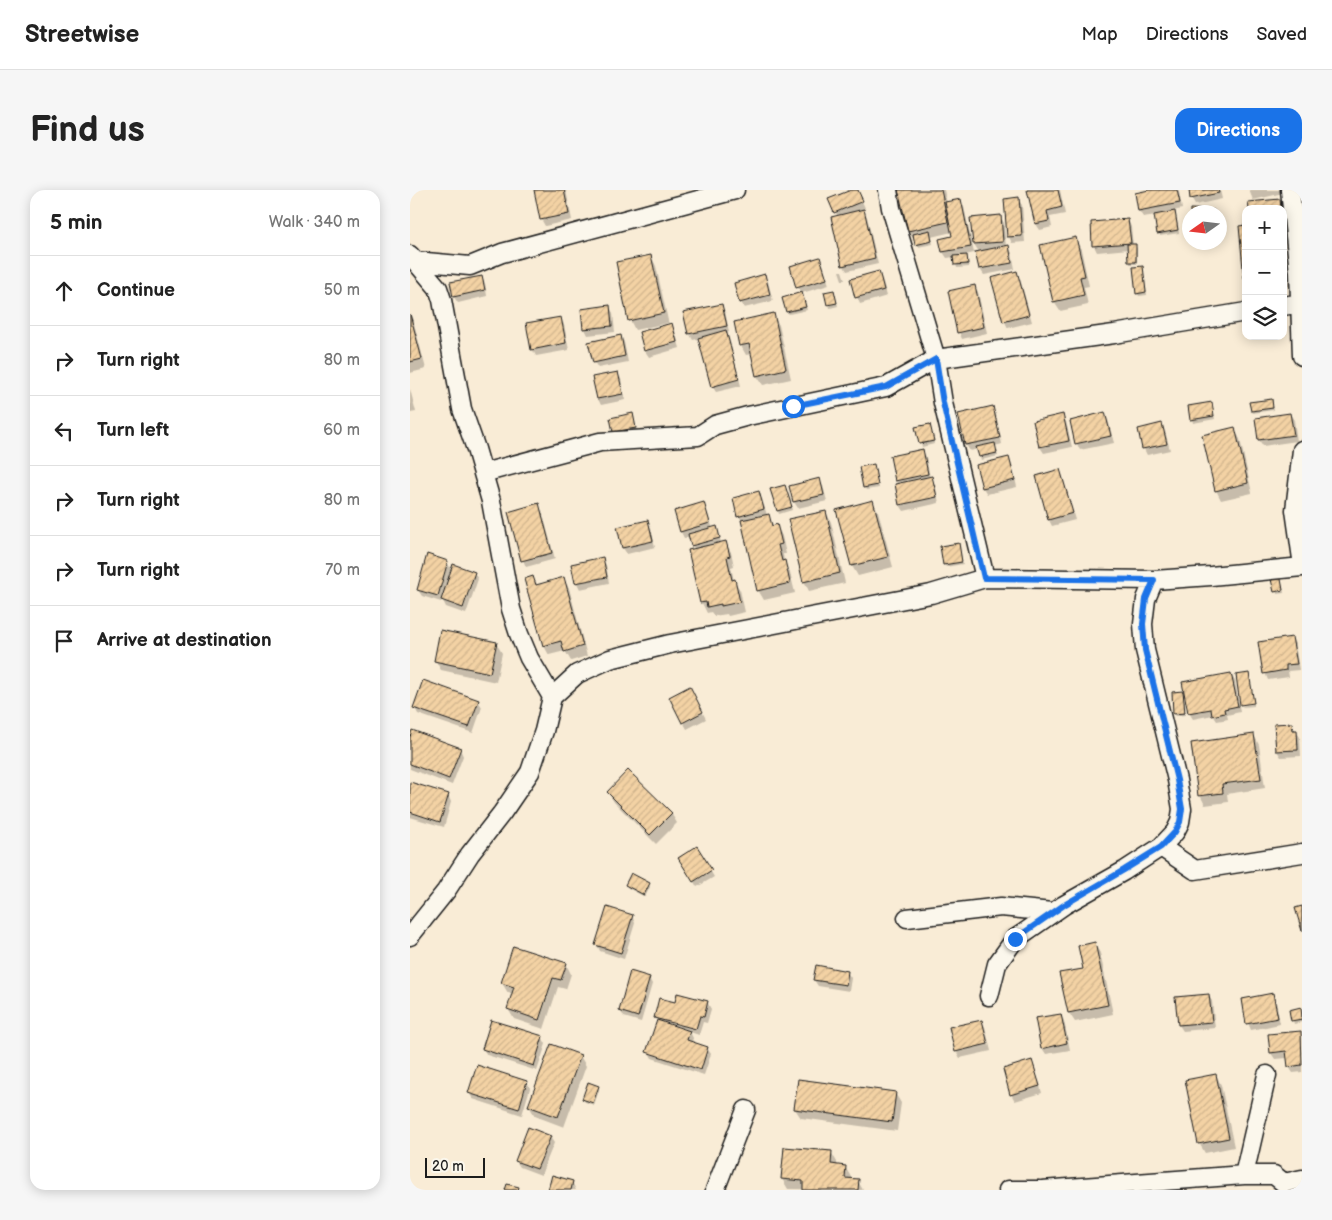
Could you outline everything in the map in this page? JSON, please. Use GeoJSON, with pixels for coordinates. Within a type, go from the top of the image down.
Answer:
{"type":"FeatureCollection","features":[{"type":"Feature","properties":{"kind":"street"},"geometry":{"type":"LineString","coordinates":[[413,258],[470,266],[502,253],[735,190]]}},
{"type":"Feature","properties":{"kind":"street"},"geometry":{"type":"LineString","coordinates":[[888,190],[890,208],[936,359],[943,403],[984,578]]}},
{"type":"Feature","properties":{"kind":"street"},"geometry":{"type":"LineString","coordinates":[[1290,190],[1295,304],[1302,356]]}},
{"type":"Feature","properties":{"kind":"street"},"geometry":{"type":"LineString","coordinates":[[413,258],[438,288],[442,300],[462,409],[491,502],[511,609],[518,634],[529,658],[552,697]]}},
{"type":"Feature","properties":{"kind":"street"},"geometry":{"type":"LineString","coordinates":[[483,473],[600,442],[698,436],[715,425],[748,416],[886,387],[936,359],[1114,334],[1242,313]]}},
{"type":"Feature","properties":{"kind":"street"},"geometry":{"type":"LineString","coordinates":[[1302,450],[1295,510],[1302,559]]}},
{"type":"Feature","properties":{"kind":"street"},"geometry":{"type":"LineString","coordinates":[[410,936],[446,892],[470,854],[502,813],[530,772],[544,731],[552,697],[577,674],[610,659],[670,644],[931,594],[984,578],[1154,580],[1302,567]]}},
{"type":"Feature","properties":{"kind":"street"},"geometry":{"type":"LineString","coordinates":[[989,996],[997,964],[1015,939],[1052,912],[1161,847],[1175,832],[1180,822],[1182,809],[1177,780],[1145,650],[1143,624],[1146,599],[1154,580]]}},
{"type":"Feature","properties":{"kind":"street"},"geometry":{"type":"LineString","coordinates":[[1161,847],[1195,870],[1302,853]]}},
{"type":"Feature","properties":{"kind":"street"},"geometry":{"type":"LineString","coordinates":[[907,918],[1001,907],[1052,912]]}},
{"type":"Feature","properties":{"kind":"street"},"geometry":{"type":"LineString","coordinates":[[1244,1175],[1267,1076]]}},
{"type":"Feature","properties":{"kind":"street"},"geometry":{"type":"LineString","coordinates":[[715,1190],[746,1110]]}},
{"type":"Feature","properties":{"kind":"street"},"geometry":{"type":"LineString","coordinates":[[1008,1190],[1040,1190],[1244,1175],[1274,1175],[1284,1183],[1302,1179]]}},
{"type":"Feature","properties":{"kind":"building"},"geometry":{"type":"Polygon","coordinates":[[[534,190],[564,190],[569,214],[540,220],[534,190]]]}},
{"type":"Feature","properties":{"kind":"building"},"geometry":{"type":"Polygon","coordinates":[[[851,190],[858,190],[863,201],[834,213],[828,199],[851,190]]]}},
{"type":"Feature","properties":{"kind":"building"},"geometry":{"type":"Polygon","coordinates":[[[898,190],[941,190],[948,222],[908,231],[898,190]]]}},
{"type":"Feature","properties":{"kind":"building"},"geometry":{"type":"Polygon","coordinates":[[[1027,190],[1058,190],[1062,207],[1047,211],[1049,221],[1035,224],[1027,190]]]}},
{"type":"Feature","properties":{"kind":"building"},"geometry":{"type":"Polygon","coordinates":[[[1149,190],[1177,190],[1180,203],[1138,211],[1135,193],[1149,190]]]}},
{"type":"Feature","properties":{"kind":"building"},"geometry":{"type":"Polygon","coordinates":[[[1189,190],[1218,190],[1219,193],[1190,199],[1189,190]]]}},
{"type":"Feature","properties":{"kind":"building"},"geometry":{"type":"Polygon","coordinates":[[[1019,197],[1022,236],[1007,237],[1004,199],[1019,197]]]}},
{"type":"Feature","properties":{"kind":"building"},"geometry":{"type":"Polygon","coordinates":[[[961,199],[971,247],[942,252],[939,239],[952,236],[945,202],[961,199]]]}},
{"type":"Feature","properties":{"kind":"building"},"geometry":{"type":"Polygon","coordinates":[[[1280,199],[1281,205],[1248,205],[1248,202],[1280,199]]]}},
{"type":"Feature","properties":{"kind":"building"},"geometry":{"type":"Polygon","coordinates":[[[864,209],[875,258],[842,266],[831,217],[864,209]]]}},
{"type":"Feature","properties":{"kind":"building"},"geometry":{"type":"Polygon","coordinates":[[[1175,211],[1178,230],[1157,234],[1154,215],[1175,211]]]}},
{"type":"Feature","properties":{"kind":"building"},"geometry":{"type":"Polygon","coordinates":[[[1001,215],[1003,242],[973,244],[970,218],[1001,215]]]}},
{"type":"Feature","properties":{"kind":"building"},"geometry":{"type":"Polygon","coordinates":[[[1128,219],[1131,243],[1092,246],[1091,222],[1128,219]]]}},
{"type":"Feature","properties":{"kind":"building"},"geometry":{"type":"Polygon","coordinates":[[[1239,226],[1242,226],[1242,258],[1239,226]]]}},
{"type":"Feature","properties":{"kind":"building"},"geometry":{"type":"Polygon","coordinates":[[[930,230],[932,241],[915,245],[913,234],[930,230]]]}},
{"type":"Feature","properties":{"kind":"building"},"geometry":{"type":"Polygon","coordinates":[[[1076,237],[1085,276],[1080,277],[1084,295],[1053,302],[1040,245],[1076,237]]]}},
{"type":"Feature","properties":{"kind":"building"},"geometry":{"type":"Polygon","coordinates":[[[1127,244],[1136,244],[1136,262],[1128,262],[1127,244]]]}},
{"type":"Feature","properties":{"kind":"building"},"geometry":{"type":"Polygon","coordinates":[[[1009,245],[1012,263],[979,269],[975,252],[1009,245]]]}},
{"type":"Feature","properties":{"kind":"building"},"geometry":{"type":"Polygon","coordinates":[[[651,255],[664,313],[628,321],[616,262],[651,255]]]}},
{"type":"Feature","properties":{"kind":"building"},"geometry":{"type":"Polygon","coordinates":[[[967,255],[968,264],[954,265],[953,256],[967,255]]]}},
{"type":"Feature","properties":{"kind":"building"},"geometry":{"type":"Polygon","coordinates":[[[820,257],[827,279],[796,288],[790,266],[820,257]]]}},
{"type":"Feature","properties":{"kind":"building"},"geometry":{"type":"Polygon","coordinates":[[[1143,266],[1146,292],[1136,294],[1133,267],[1143,266]]]}},
{"type":"Feature","properties":{"kind":"building"},"geometry":{"type":"Polygon","coordinates":[[[879,271],[884,290],[855,298],[850,279],[879,271]]]}},
{"type":"Feature","properties":{"kind":"building"},"geometry":{"type":"Polygon","coordinates":[[[1017,271],[1029,315],[1003,322],[991,278],[1017,271]]]}},
{"type":"Feature","properties":{"kind":"building"},"geometry":{"type":"Polygon","coordinates":[[[765,274],[770,295],[739,303],[734,283],[765,274]]]}},
{"type":"Feature","properties":{"kind":"building"},"geometry":{"type":"Polygon","coordinates":[[[482,276],[485,290],[453,297],[450,282],[482,276]]]}},
{"type":"Feature","properties":{"kind":"building"},"geometry":{"type":"Polygon","coordinates":[[[975,285],[984,327],[957,333],[948,291],[975,285]]]}},
{"type":"Feature","properties":{"kind":"building"},"geometry":{"type":"Polygon","coordinates":[[[834,290],[837,303],[827,305],[824,292],[834,290]]]}},
{"type":"Feature","properties":{"kind":"building"},"geometry":{"type":"Polygon","coordinates":[[[802,292],[806,307],[786,312],[782,298],[802,292]]]}},
{"type":"Feature","properties":{"kind":"building"},"geometry":{"type":"Polygon","coordinates":[[[722,304],[727,326],[688,334],[683,312],[722,304]]]}},
{"type":"Feature","properties":{"kind":"building"},"geometry":{"type":"Polygon","coordinates":[[[610,305],[612,326],[583,329],[581,309],[610,305]]]}},
{"type":"Feature","properties":{"kind":"building"},"geometry":{"type":"Polygon","coordinates":[[[774,313],[786,369],[756,376],[749,344],[739,346],[734,322],[774,313]]]}},
{"type":"Feature","properties":{"kind":"building"},"geometry":{"type":"Polygon","coordinates":[[[410,314],[422,359],[410,362],[410,314]]]}},
{"type":"Feature","properties":{"kind":"building"},"geometry":{"type":"Polygon","coordinates":[[[561,317],[566,343],[531,350],[526,323],[561,317]]]}},
{"type":"Feature","properties":{"kind":"building"},"geometry":{"type":"Polygon","coordinates":[[[672,323],[677,342],[644,351],[639,332],[672,323]]]}},
{"type":"Feature","properties":{"kind":"building"},"geometry":{"type":"Polygon","coordinates":[[[726,330],[739,379],[711,387],[698,338],[726,330]]]}},
{"type":"Feature","properties":{"kind":"building"},"geometry":{"type":"Polygon","coordinates":[[[621,335],[625,356],[593,363],[588,342],[621,335]]]}},
{"type":"Feature","properties":{"kind":"building"},"geometry":{"type":"Polygon","coordinates":[[[618,372],[623,394],[597,399],[592,377],[618,372]]]}},
{"type":"Feature","properties":{"kind":"building"},"geometry":{"type":"Polygon","coordinates":[[[1272,399],[1273,408],[1251,411],[1249,402],[1272,399]]]}},
{"type":"Feature","properties":{"kind":"building"},"geometry":{"type":"Polygon","coordinates":[[[1212,402],[1214,416],[1190,420],[1188,406],[1212,402]]]}},
{"type":"Feature","properties":{"kind":"building"},"geometry":{"type":"Polygon","coordinates":[[[993,406],[1000,438],[965,445],[958,414],[993,406]]]}},
{"type":"Feature","properties":{"kind":"building"},"geometry":{"type":"Polygon","coordinates":[[[1105,412],[1111,436],[1075,444],[1070,421],[1105,412]]]}},
{"type":"Feature","properties":{"kind":"building"},"geometry":{"type":"Polygon","coordinates":[[[633,413],[636,428],[613,432],[610,418],[633,413]]]}},
{"type":"Feature","properties":{"kind":"building"},"geometry":{"type":"Polygon","coordinates":[[[1290,413],[1294,435],[1258,440],[1255,418],[1290,413]]]}},
{"type":"Feature","properties":{"kind":"building"},"geometry":{"type":"Polygon","coordinates":[[[1063,414],[1069,441],[1039,447],[1033,421],[1063,414]]]}},
{"type":"Feature","properties":{"kind":"building"},"geometry":{"type":"Polygon","coordinates":[[[1162,423],[1167,444],[1142,449],[1138,429],[1162,423]]]}},
{"type":"Feature","properties":{"kind":"building"},"geometry":{"type":"Polygon","coordinates":[[[930,424],[934,441],[919,444],[915,427],[930,424]]]}},
{"type":"Feature","properties":{"kind":"building"},"geometry":{"type":"Polygon","coordinates":[[[1235,427],[1248,483],[1215,491],[1202,435],[1235,427]]]}},
{"type":"Feature","properties":{"kind":"building"},"geometry":{"type":"Polygon","coordinates":[[[995,443],[997,453],[979,457],[976,447],[995,443]]]}},
{"type":"Feature","properties":{"kind":"building"},"geometry":{"type":"Polygon","coordinates":[[[923,449],[928,474],[895,481],[890,456],[923,449]]]}},
{"type":"Feature","properties":{"kind":"building"},"geometry":{"type":"Polygon","coordinates":[[[1009,457],[1015,480],[982,488],[976,465],[1009,457]]]}},
{"type":"Feature","properties":{"kind":"building"},"geometry":{"type":"Polygon","coordinates":[[[874,464],[878,485],[863,488],[859,467],[874,464]]]}},
{"type":"Feature","properties":{"kind":"building"},"geometry":{"type":"Polygon","coordinates":[[[1060,469],[1073,513],[1048,520],[1036,476],[1060,469]]]}},
{"type":"Feature","properties":{"kind":"building"},"geometry":{"type":"Polygon","coordinates":[[[932,476],[937,497],[899,505],[895,484],[932,476]]]}},
{"type":"Feature","properties":{"kind":"building"},"geometry":{"type":"Polygon","coordinates":[[[820,478],[824,495],[793,502],[789,486],[820,478]]]}},
{"type":"Feature","properties":{"kind":"building"},"geometry":{"type":"Polygon","coordinates":[[[785,485],[792,507],[777,511],[770,489],[785,485]]]}},
{"type":"Feature","properties":{"kind":"building"},"geometry":{"type":"Polygon","coordinates":[[[759,491],[764,509],[737,517],[733,498],[759,491]]]}},
{"type":"Feature","properties":{"kind":"building"},"geometry":{"type":"Polygon","coordinates":[[[873,500],[888,557],[851,566],[836,510],[873,500]]]}},
{"type":"Feature","properties":{"kind":"building"},"geometry":{"type":"Polygon","coordinates":[[[704,502],[710,523],[680,532],[674,511],[704,502]]]}},
{"type":"Feature","properties":{"kind":"building"},"geometry":{"type":"Polygon","coordinates":[[[539,503],[552,553],[521,561],[508,512],[539,503]]]}},
{"type":"Feature","properties":{"kind":"building"},"geometry":{"type":"Polygon","coordinates":[[[826,511],[840,573],[803,582],[788,519],[826,511]]]}},
{"type":"Feature","properties":{"kind":"building"},"geometry":{"type":"Polygon","coordinates":[[[769,514],[772,526],[777,524],[782,544],[778,545],[782,561],[785,560],[790,583],[757,591],[741,520],[769,514]]]}},
{"type":"Feature","properties":{"kind":"building"},"geometry":{"type":"Polygon","coordinates":[[[648,520],[653,541],[622,548],[617,527],[648,520]]]}},
{"type":"Feature","properties":{"kind":"building"},"geometry":{"type":"Polygon","coordinates":[[[717,526],[720,538],[691,546],[688,534],[717,526]]]}},
{"type":"Feature","properties":{"kind":"building"},"geometry":{"type":"Polygon","coordinates":[[[726,541],[730,556],[727,557],[732,580],[735,579],[740,602],[707,607],[706,602],[700,603],[688,550],[726,541]]]}},
{"type":"Feature","properties":{"kind":"building"},"geometry":{"type":"Polygon","coordinates":[[[959,543],[962,562],[943,565],[940,546],[959,543]]]}},
{"type":"Feature","properties":{"kind":"building"},"geometry":{"type":"Polygon","coordinates":[[[427,554],[448,561],[438,596],[417,590],[427,554]]]}},
{"type":"Feature","properties":{"kind":"building"},"geometry":{"type":"Polygon","coordinates":[[[603,557],[607,577],[575,583],[571,564],[603,557]]]}},
{"type":"Feature","properties":{"kind":"building"},"geometry":{"type":"Polygon","coordinates":[[[453,564],[475,572],[463,608],[441,600],[453,564]]]}},
{"type":"Feature","properties":{"kind":"building"},"geometry":{"type":"Polygon","coordinates":[[[1280,574],[1283,590],[1274,592],[1270,575],[1280,574]]]}},
{"type":"Feature","properties":{"kind":"building"},"geometry":{"type":"Polygon","coordinates":[[[533,576],[536,585],[564,577],[583,646],[564,652],[561,641],[543,646],[524,579],[533,576]]]}},
{"type":"Feature","properties":{"kind":"building"},"geometry":{"type":"Polygon","coordinates":[[[440,630],[497,642],[490,673],[434,661],[440,630]]]}},
{"type":"Feature","properties":{"kind":"building"},"geometry":{"type":"Polygon","coordinates":[[[1292,637],[1297,664],[1286,665],[1286,670],[1263,674],[1258,642],[1292,637]]]}},
{"type":"Feature","properties":{"kind":"building"},"geometry":{"type":"Polygon","coordinates":[[[1231,673],[1238,706],[1224,709],[1225,713],[1212,716],[1211,709],[1188,713],[1182,682],[1231,673]]]}},
{"type":"Feature","properties":{"kind":"building"},"geometry":{"type":"Polygon","coordinates":[[[1249,673],[1254,703],[1240,705],[1236,675],[1249,673]]]}},
{"type":"Feature","properties":{"kind":"building"},"geometry":{"type":"Polygon","coordinates":[[[423,680],[479,700],[469,727],[413,708],[423,680]]]}},
{"type":"Feature","properties":{"kind":"building"},"geometry":{"type":"Polygon","coordinates":[[[690,686],[703,712],[682,723],[669,697],[690,686]]]}},
{"type":"Feature","properties":{"kind":"building"},"geometry":{"type":"Polygon","coordinates":[[[1183,691],[1185,713],[1173,714],[1172,692],[1183,691]]]}},
{"type":"Feature","properties":{"kind":"building"},"geometry":{"type":"Polygon","coordinates":[[[1292,723],[1293,730],[1297,730],[1298,750],[1276,751],[1274,724],[1292,723]]]}},
{"type":"Feature","properties":{"kind":"building"},"geometry":{"type":"Polygon","coordinates":[[[412,730],[461,748],[449,779],[410,764],[410,737],[412,730]]]}},
{"type":"Feature","properties":{"kind":"building"},"geometry":{"type":"Polygon","coordinates":[[[1254,734],[1261,779],[1222,784],[1223,793],[1198,796],[1191,743],[1254,734]]]}},
{"type":"Feature","properties":{"kind":"building"},"geometry":{"type":"Polygon","coordinates":[[[628,770],[672,813],[650,835],[607,792],[628,770]]]}},
{"type":"Feature","properties":{"kind":"building"},"geometry":{"type":"Polygon","coordinates":[[[410,782],[449,794],[440,822],[410,812],[410,782]]]}},
{"type":"Feature","properties":{"kind":"building"},"geometry":{"type":"Polygon","coordinates":[[[697,846],[712,870],[693,882],[678,858],[697,846]]]}},
{"type":"Feature","properties":{"kind":"building"},"geometry":{"type":"Polygon","coordinates":[[[631,873],[650,883],[644,895],[625,885],[631,873]]]}},
{"type":"Feature","properties":{"kind":"building"},"geometry":{"type":"Polygon","coordinates":[[[1302,906],[1302,931],[1295,908],[1302,906]]]}},
{"type":"Feature","properties":{"kind":"building"},"geometry":{"type":"Polygon","coordinates":[[[607,907],[633,915],[621,953],[595,945],[607,907]]]}},
{"type":"Feature","properties":{"kind":"building"},"geometry":{"type":"Polygon","coordinates":[[[1095,942],[1108,1005],[1068,1013],[1059,973],[1083,969],[1078,946],[1095,942]]]}},
{"type":"Feature","properties":{"kind":"building"},"geometry":{"type":"Polygon","coordinates":[[[513,946],[567,963],[561,980],[553,978],[539,1020],[507,1009],[514,987],[501,983],[513,946]]]}},
{"type":"Feature","properties":{"kind":"building"},"geometry":{"type":"Polygon","coordinates":[[[816,965],[848,971],[846,985],[813,980],[816,965]]]}},
{"type":"Feature","properties":{"kind":"building"},"geometry":{"type":"Polygon","coordinates":[[[630,971],[650,977],[638,1017],[619,1011],[630,971]]]}},
{"type":"Feature","properties":{"kind":"building"},"geometry":{"type":"Polygon","coordinates":[[[677,993],[708,1001],[704,1017],[700,1016],[696,1029],[654,1018],[659,998],[675,1002],[677,993]]]}},
{"type":"Feature","properties":{"kind":"building"},"geometry":{"type":"Polygon","coordinates":[[[1273,993],[1278,1018],[1246,1024],[1242,999],[1273,993]]]}},
{"type":"Feature","properties":{"kind":"building"},"geometry":{"type":"Polygon","coordinates":[[[1209,994],[1212,1022],[1178,1025],[1175,997],[1209,994]]]}},
{"type":"Feature","properties":{"kind":"building"},"geometry":{"type":"Polygon","coordinates":[[[1301,1007],[1302,1019],[1291,1021],[1289,1010],[1301,1007]]]}},
{"type":"Feature","properties":{"kind":"building"},"geometry":{"type":"Polygon","coordinates":[[[1061,1014],[1067,1043],[1041,1049],[1035,1018],[1061,1014]]]}},
{"type":"Feature","properties":{"kind":"building"},"geometry":{"type":"Polygon","coordinates":[[[491,1020],[543,1036],[534,1066],[482,1049],[491,1020]]]}},
{"type":"Feature","properties":{"kind":"building"},"geometry":{"type":"Polygon","coordinates":[[[657,1020],[690,1031],[687,1040],[708,1047],[701,1070],[646,1052],[657,1020]]]}},
{"type":"Feature","properties":{"kind":"building"},"geometry":{"type":"Polygon","coordinates":[[[982,1020],[988,1044],[955,1052],[949,1027],[982,1020]]]}},
{"type":"Feature","properties":{"kind":"building"},"geometry":{"type":"Polygon","coordinates":[[[1301,1031],[1302,1065],[1288,1067],[1286,1051],[1270,1053],[1268,1034],[1301,1031]]]}},
{"type":"Feature","properties":{"kind":"building"},"geometry":{"type":"Polygon","coordinates":[[[551,1044],[581,1055],[558,1117],[528,1106],[551,1044]]]}},
{"type":"Feature","properties":{"kind":"building"},"geometry":{"type":"Polygon","coordinates":[[[1032,1060],[1040,1086],[1010,1095],[1003,1069],[1032,1060]]]}},
{"type":"Feature","properties":{"kind":"building"},"geometry":{"type":"Polygon","coordinates":[[[477,1065],[527,1081],[519,1109],[468,1093],[477,1065]]]}},
{"type":"Feature","properties":{"kind":"building"},"geometry":{"type":"Polygon","coordinates":[[[1216,1074],[1229,1138],[1198,1144],[1185,1080],[1216,1074]]]}},
{"type":"Feature","properties":{"kind":"building"},"geometry":{"type":"Polygon","coordinates":[[[798,1079],[896,1092],[892,1122],[794,1109],[798,1079]]]}},
{"type":"Feature","properties":{"kind":"building"},"geometry":{"type":"Polygon","coordinates":[[[588,1082],[599,1086],[593,1103],[582,1099],[588,1082]]]}},
{"type":"Feature","properties":{"kind":"building"},"geometry":{"type":"Polygon","coordinates":[[[528,1127],[551,1136],[537,1169],[515,1161],[528,1127]]]}},
{"type":"Feature","properties":{"kind":"building"},"geometry":{"type":"Polygon","coordinates":[[[784,1147],[832,1151],[831,1164],[846,1166],[845,1178],[859,1179],[858,1190],[803,1190],[803,1181],[781,1179],[784,1147]]]}},
{"type":"Feature","properties":{"kind":"building"},"geometry":{"type":"Polygon","coordinates":[[[552,1175],[573,1181],[571,1190],[548,1190],[552,1175]]]}},
{"type":"Feature","properties":{"kind":"building"},"geometry":{"type":"Polygon","coordinates":[[[507,1184],[519,1187],[518,1190],[505,1190],[507,1184]]]}},
{"type":"Feature","properties":{"kind":"route"},"geometry":{"type":"LineString","coordinates":[[793,406],[886,387],[936,359],[943,403],[984,578],[1154,580],[1146,599],[1143,624],[1145,650],[1177,780],[1182,809],[1180,822],[1175,832],[1161,847],[1064,905],[1015,939]]}}]}
